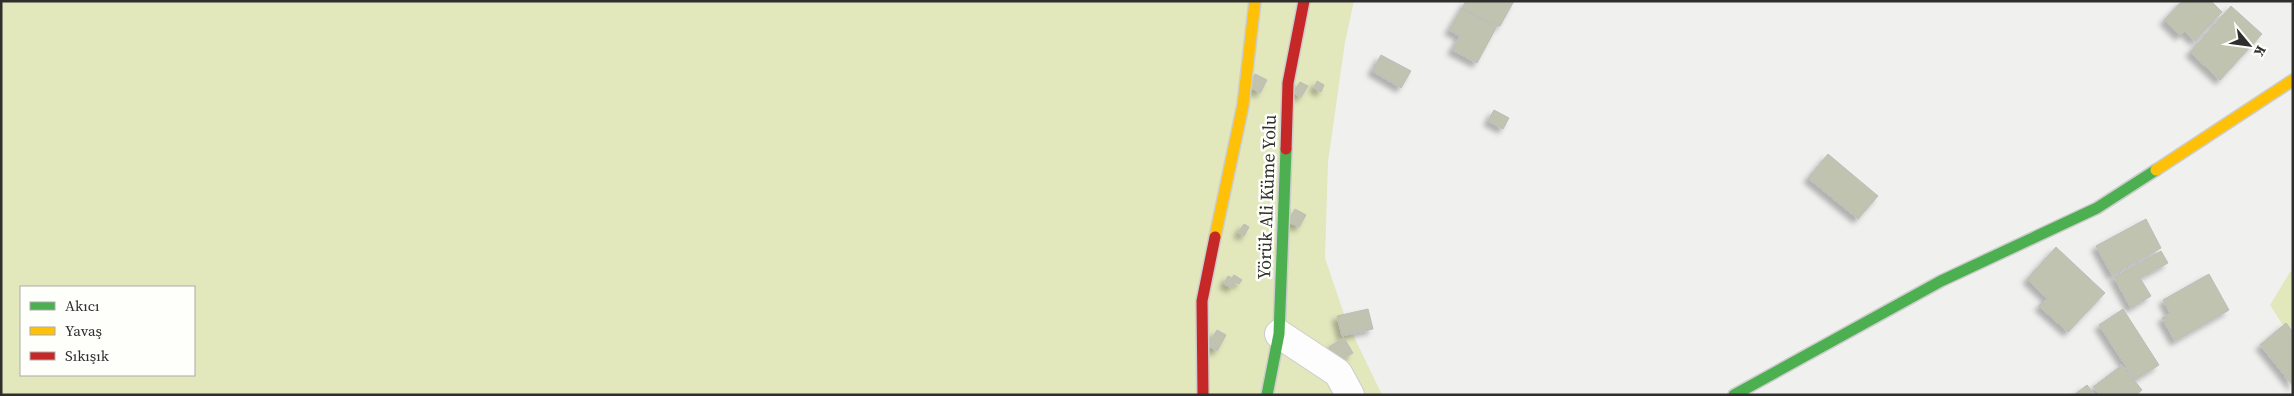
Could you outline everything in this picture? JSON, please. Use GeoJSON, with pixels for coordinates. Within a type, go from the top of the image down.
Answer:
{"type":"FeatureCollection","features":[{"type":"Feature","properties":{"kind":"street"},"geometry":{"type":"LineString","coordinates":[[1203,395],[1202,301],[1243,105],[1255,1]]}},
{"type":"Feature","properties":{"kind":"street","name":"Yörük Ali Küme Yolu"},"geometry":{"type":"LineString","coordinates":[[1267,395],[1279,334],[1288,83],[1304,1]]}},
{"type":"Feature","properties":{"kind":"street"},"geometry":{"type":"LineString","coordinates":[[1734,395],[1941,280],[2097,208],[2293,80]]}},
{"type":"Feature","properties":{"kind":"street"},"geometry":{"type":"LineString","coordinates":[[1279,334],[1338,373],[1350,395]]}},
{"type":"Feature","properties":{"kind":"green space"},"geometry":{"type":"Polygon","coordinates":[[[1,1],[1354,1],[1345,42],[1328,162],[1325,258],[1346,320],[1382,395],[1,395],[1,1]]]}},
{"type":"Feature","properties":{"kind":"green space"},"geometry":{"type":"Polygon","coordinates":[[[2293,271],[2293,328],[2284,327],[2270,305],[2290,272],[2293,271]]]}},
{"type":"Feature","properties":{"kind":"building"},"geometry":{"type":"Polygon","coordinates":[[[1466,1],[1514,1],[1500,26],[1497,27],[1462,8],[1466,1]]]}},
{"type":"Feature","properties":{"kind":"building"},"geometry":{"type":"Polygon","coordinates":[[[2182,1],[2211,1],[2222,12],[2195,41],[2184,31],[2180,36],[2164,20],[2182,1]]]}},
{"type":"Feature","properties":{"kind":"building"},"geometry":{"type":"Polygon","coordinates":[[[2231,6],[2262,34],[2220,80],[2190,52],[2231,6]]]}},
{"type":"Feature","properties":{"kind":"building"},"geometry":{"type":"Polygon","coordinates":[[[1462,8],[1496,28],[1477,63],[1452,50],[1460,36],[1449,30],[1462,8]]]}},
{"type":"Feature","properties":{"kind":"building"},"geometry":{"type":"Polygon","coordinates":[[[1381,55],[1411,71],[1401,88],[1372,71],[1381,55]]]}},
{"type":"Feature","properties":{"kind":"building"},"geometry":{"type":"Polygon","coordinates":[[[1255,74],[1267,80],[1260,93],[1248,86],[1255,74]]]}},
{"type":"Feature","properties":{"kind":"building"},"geometry":{"type":"Polygon","coordinates":[[[1317,81],[1324,85],[1321,92],[1314,88],[1317,81]]]}},
{"type":"Feature","properties":{"kind":"building"},"geometry":{"type":"Polygon","coordinates":[[[1300,82],[1308,86],[1301,97],[1293,93],[1300,82]]]}},
{"type":"Feature","properties":{"kind":"building"},"geometry":{"type":"Polygon","coordinates":[[[1494,110],[1509,118],[1503,129],[1488,121],[1494,110]]]}},
{"type":"Feature","properties":{"kind":"building"},"geometry":{"type":"Polygon","coordinates":[[[1828,154],[1878,196],[1858,219],[1808,178],[1828,154]]]}},
{"type":"Feature","properties":{"kind":"building"},"geometry":{"type":"Polygon","coordinates":[[[1295,209],[1306,215],[1299,227],[1288,222],[1295,209]]]}},
{"type":"Feature","properties":{"kind":"building"},"geometry":{"type":"Polygon","coordinates":[[[2146,219],[2161,248],[2112,275],[2096,246],[2146,219]]]}},
{"type":"Feature","properties":{"kind":"building"},"geometry":{"type":"Polygon","coordinates":[[[1244,224],[1249,227],[1244,236],[1238,233],[1244,224]]]}},
{"type":"Feature","properties":{"kind":"building"},"geometry":{"type":"Polygon","coordinates":[[[2056,247],[2105,293],[2068,332],[2039,306],[2047,298],[2027,279],[2056,247]]]}},
{"type":"Feature","properties":{"kind":"building"},"geometry":{"type":"Polygon","coordinates":[[[2161,251],[2168,263],[2140,278],[2151,296],[2131,308],[2114,277],[2161,251]]]}},
{"type":"Feature","properties":{"kind":"building"},"geometry":{"type":"Polygon","coordinates":[[[2209,274],[2229,310],[2175,341],[2162,318],[2170,313],[2163,300],[2209,274]]]}},
{"type":"Feature","properties":{"kind":"building"},"geometry":{"type":"Polygon","coordinates":[[[1234,275],[1242,280],[1239,284],[1235,282],[1232,288],[1224,284],[1228,276],[1232,278],[1234,275]]]}},
{"type":"Feature","properties":{"kind":"building"},"geometry":{"type":"Polygon","coordinates":[[[1368,309],[1373,329],[1342,336],[1337,316],[1368,309]]]}},
{"type":"Feature","properties":{"kind":"building"},"geometry":{"type":"Polygon","coordinates":[[[2123,309],[2159,365],[2135,380],[2099,325],[2123,309]]]}},
{"type":"Feature","properties":{"kind":"building"},"geometry":{"type":"Polygon","coordinates":[[[2286,323],[2293,332],[2293,386],[2260,345],[2286,323]]]}},
{"type":"Feature","properties":{"kind":"building"},"geometry":{"type":"Polygon","coordinates":[[[1217,330],[1226,335],[1217,351],[1208,346],[1217,330]]]}},
{"type":"Feature","properties":{"kind":"building"},"geometry":{"type":"Polygon","coordinates":[[[1344,338],[1353,353],[1337,362],[1329,347],[1344,338]]]}},
{"type":"Feature","properties":{"kind":"building"},"geometry":{"type":"Polygon","coordinates":[[[2122,365],[2142,390],[2136,395],[2100,395],[2093,387],[2122,365]]]}},
{"type":"Feature","properties":{"kind":"building"},"geometry":{"type":"Polygon","coordinates":[[[2087,385],[2095,395],[2074,395],[2087,385]]]}},
{"type":"Feature","properties":{"kind":"traffic: fast"},"geometry":{"type":"LineString","coordinates":[[1267,395],[1279,334],[1286,149]]}},
{"type":"Feature","properties":{"kind":"traffic: fast"},"geometry":{"type":"LineString","coordinates":[[1734,395],[1941,281],[2097,208],[2156,170]]}},
{"type":"Feature","properties":{"kind":"traffic: slow"},"geometry":{"type":"LineString","coordinates":[[1215,237],[1243,105],[1255,1]]}},
{"type":"Feature","properties":{"kind":"traffic: slow"},"geometry":{"type":"LineString","coordinates":[[2156,170],[2293,80]]}},
{"type":"Feature","properties":{"kind":"traffic: jam"},"geometry":{"type":"LineString","coordinates":[[1286,149],[1288,83],[1304,1]]}},
{"type":"Feature","properties":{"kind":"traffic: jam"},"geometry":{"type":"LineString","coordinates":[[1203,395],[1202,301],[1215,237]]}}]}
